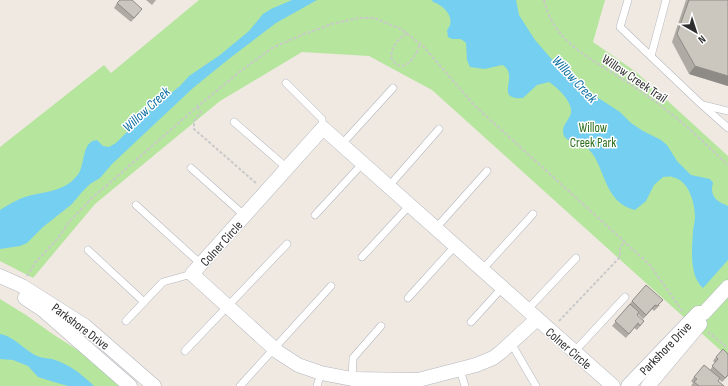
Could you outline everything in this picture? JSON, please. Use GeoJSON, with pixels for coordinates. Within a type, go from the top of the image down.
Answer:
{"type":"FeatureCollection","features":[{"type":"Feature","properties":{"kind":"street","name":"Colner Circle"},"geometry":{"type":"LineString","coordinates":[[532,315],[511,343],[493,358],[480,364],[418,383],[376,383],[352,379],[319,379],[274,349],[228,307],[197,269],[323,128],[613,386]]}},
{"type":"Feature","properties":{"kind":"street","name":"Parkshore Drive"},"geometry":{"type":"LineString","coordinates":[[0,276],[22,286],[85,326],[154,386]]}},
{"type":"Feature","properties":{"kind":"street","name":"Parkshore Drive"},"geometry":{"type":"LineString","coordinates":[[0,284],[29,300],[42,310],[130,386]]}},
{"type":"Feature","properties":{"kind":"street","name":"Parkshore Drive"},"geometry":{"type":"LineString","coordinates":[[628,386],[698,313],[704,312],[728,286]]}},
{"type":"Feature","properties":{"kind":"street","name":"Parkshore Drive"},"geometry":{"type":"LineString","coordinates":[[648,386],[705,319],[704,312]]}},
{"type":"Feature","properties":{"kind":"lane"},"geometry":{"type":"LineString","coordinates":[[628,0],[620,27],[728,128]]}},
{"type":"Feature","properties":{"kind":"lane"},"geometry":{"type":"LineString","coordinates":[[651,56],[666,0]]}},
{"type":"Feature","properties":{"kind":"lane"},"geometry":{"type":"LineString","coordinates":[[286,84],[322,119],[323,128]]}},
{"type":"Feature","properties":{"kind":"lane"},"geometry":{"type":"LineString","coordinates":[[342,144],[393,88]]}},
{"type":"Feature","properties":{"kind":"lane"},"geometry":{"type":"LineString","coordinates":[[701,104],[728,111]]}},
{"type":"Feature","properties":{"kind":"lane"},"geometry":{"type":"LineString","coordinates":[[234,122],[287,168]]}},
{"type":"Feature","properties":{"kind":"lane"},"geometry":{"type":"LineString","coordinates":[[389,186],[439,129]]}},
{"type":"Feature","properties":{"kind":"lane"},"geometry":{"type":"LineString","coordinates":[[315,215],[363,164]]}},
{"type":"Feature","properties":{"kind":"lane"},"geometry":{"type":"LineString","coordinates":[[191,168],[245,216]]}},
{"type":"Feature","properties":{"kind":"lane"},"geometry":{"type":"LineString","coordinates":[[436,228],[487,171]]}},
{"type":"Feature","properties":{"kind":"lane"},"geometry":{"type":"LineString","coordinates":[[126,321],[163,282],[197,269],[136,205]]}},
{"type":"Feature","properties":{"kind":"lane"},"geometry":{"type":"LineString","coordinates":[[362,257],[410,205]]}},
{"type":"Feature","properties":{"kind":"lane"},"geometry":{"type":"LineString","coordinates":[[482,270],[533,214]]}},
{"type":"Feature","properties":{"kind":"lane"},"geometry":{"type":"LineString","coordinates":[[185,351],[287,244]]}},
{"type":"Feature","properties":{"kind":"lane"},"geometry":{"type":"LineString","coordinates":[[408,298],[455,246]]}},
{"type":"Feature","properties":{"kind":"lane"},"geometry":{"type":"LineString","coordinates":[[88,250],[144,302]]}},
{"type":"Feature","properties":{"kind":"lane"},"geometry":{"type":"LineString","coordinates":[[532,315],[576,258]]}},
{"type":"Feature","properties":{"kind":"lane"},"geometry":{"type":"LineString","coordinates":[[240,386],[332,286]]}},
{"type":"Feature","properties":{"kind":"lane"},"geometry":{"type":"LineString","coordinates":[[472,322],[502,288]]}},
{"type":"Feature","properties":{"kind":"lane"},"geometry":{"type":"LineString","coordinates":[[574,352],[625,297]]}},
{"type":"Feature","properties":{"kind":"lane"},"geometry":{"type":"LineString","coordinates":[[352,379],[353,358],[381,326]]}},
{"type":"Feature","properties":{"kind":"lane"},"geometry":{"type":"LineString","coordinates":[[511,343],[536,386]]}},
{"type":"Feature","properties":{"kind":"lane"},"geometry":{"type":"LineString","coordinates":[[460,370],[465,386]]}},
{"type":"Feature","properties":{"kind":"path","name":"Willow Creek Trail"},"geometry":{"type":"LineString","coordinates":[[544,0],[547,13],[558,32],[577,50],[667,110],[728,165]]}},
{"type":"Feature","properties":{"kind":"path"},"geometry":{"type":"LineString","coordinates":[[407,33],[400,38],[392,51],[391,57],[397,64],[402,66],[410,62],[416,56],[420,43]]}},
{"type":"Feature","properties":{"kind":"path"},"geometry":{"type":"LineString","coordinates":[[197,107],[201,112],[194,120],[194,128],[266,192]]}},
{"type":"Feature","properties":{"kind":"path"},"geometry":{"type":"LineString","coordinates":[[550,331],[620,257],[620,247],[625,242]]}},
{"type":"Feature","properties":{"kind":"path"},"geometry":{"type":"LineString","coordinates":[[707,332],[728,348]]}},
{"type":"Feature","properties":{"kind":"green space","name":"Willow Creek Park"},"geometry":{"type":"Polygon","coordinates":[[[199,0],[605,0],[593,42],[636,72],[728,156],[728,357],[432,90],[369,56],[302,52],[220,101],[95,204],[33,278],[0,261],[0,147],[104,65],[111,73],[199,0]]]}},
{"type":"Feature","properties":{"kind":"green space"},"geometry":{"type":"Polygon","coordinates":[[[0,299],[95,361],[121,386],[0,386],[0,299]]]}},
{"type":"Feature","properties":{"kind":"water"},"geometry":{"type":"Polygon","coordinates":[[[292,0],[317,0],[276,23],[193,88],[112,164],[100,178],[90,184],[72,204],[43,227],[27,243],[20,246],[0,249],[0,210],[28,196],[56,190],[71,182],[79,173],[86,148],[92,141],[97,140],[103,146],[109,147],[116,143],[147,112],[180,86],[189,76],[220,55],[249,31],[263,14],[292,0]]]}},
{"type":"Feature","properties":{"kind":"water","name":"Willow Creek"},"geometry":{"type":"Polygon","coordinates":[[[432,0],[516,0],[519,15],[535,40],[555,63],[589,92],[620,112],[631,123],[661,140],[667,145],[677,161],[691,175],[710,179],[713,183],[712,192],[715,198],[720,203],[728,206],[728,260],[703,288],[695,277],[693,269],[692,254],[695,217],[694,205],[687,187],[678,179],[663,177],[654,185],[646,201],[635,210],[618,201],[608,188],[598,164],[590,151],[583,146],[571,142],[564,136],[563,129],[570,116],[571,109],[570,104],[560,91],[549,82],[537,85],[523,98],[515,98],[510,96],[508,93],[509,74],[506,68],[502,65],[485,69],[470,67],[467,60],[466,43],[461,39],[452,39],[448,37],[447,30],[450,26],[450,17],[445,9],[432,0]]]}},
{"type":"Feature","properties":{"kind":"water"},"geometry":{"type":"Polygon","coordinates":[[[0,334],[10,337],[37,356],[59,361],[70,367],[80,373],[94,386],[68,386],[54,382],[38,377],[28,366],[13,360],[0,359],[0,334]]]}},
{"type":"Feature","properties":{"kind":"building"},"geometry":{"type":"Polygon","coordinates":[[[120,0],[132,0],[142,9],[134,18],[117,3],[120,0]]]}},
{"type":"Feature","properties":{"kind":"building"},"geometry":{"type":"Polygon","coordinates":[[[689,0],[728,0],[728,76],[695,66],[677,34],[689,0]]]}},
{"type":"Feature","properties":{"kind":"building"},"geometry":{"type":"Polygon","coordinates":[[[646,285],[663,300],[657,306],[655,305],[646,315],[632,301],[646,285]]]}},
{"type":"Feature","properties":{"kind":"building"},"geometry":{"type":"Polygon","coordinates":[[[630,304],[639,312],[637,315],[644,321],[640,326],[638,323],[629,334],[615,321],[630,304]]]}},
{"type":"Feature","properties":{"kind":"building"},"geometry":{"type":"Polygon","coordinates":[[[723,349],[728,354],[728,375],[725,378],[712,366],[718,359],[716,357],[723,349]]]}},
{"type":"Feature","properties":{"kind":"building"},"geometry":{"type":"Polygon","coordinates":[[[704,365],[720,378],[718,381],[724,386],[699,386],[694,382],[697,379],[694,377],[704,365]]]}}]}
